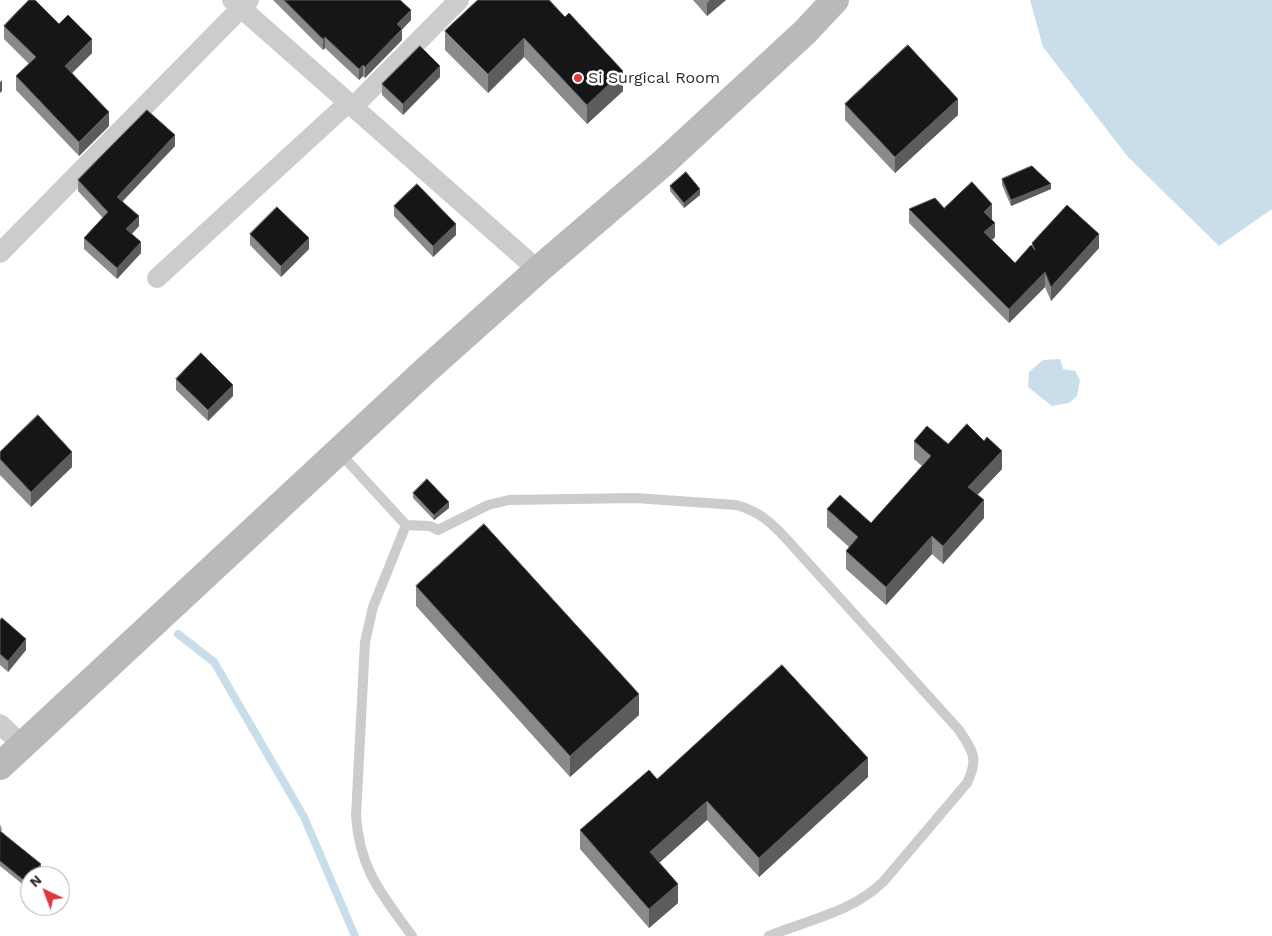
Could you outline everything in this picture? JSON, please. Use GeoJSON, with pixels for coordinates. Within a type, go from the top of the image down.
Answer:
{"type":"FeatureCollection","features":[{"type":"Feature","properties":{"kind":"main road"},"geometry":{"type":"LineString","coordinates":[[0,766],[339,451],[538,270],[663,163],[805,32],[835,0]]}},
{"type":"Feature","properties":{"kind":"street"},"geometry":{"type":"LineString","coordinates":[[157,278],[351,104],[459,0]]}},
{"type":"Feature","properties":{"kind":"street"},"geometry":{"type":"LineString","coordinates":[[0,253],[240,3],[538,270]]}},
{"type":"Feature","properties":{"kind":"street"},"geometry":{"type":"LineString","coordinates":[[0,724],[22,744]]}},
{"type":"Feature","properties":{"kind":"lane"},"geometry":{"type":"LineString","coordinates":[[339,451],[406,525],[430,526],[438,530],[488,505],[509,500],[635,498],[736,504],[750,508],[771,523],[791,544],[958,730],[969,745],[974,758],[974,770],[967,783],[882,882],[872,892],[854,904],[769,936]]}},
{"type":"Feature","properties":{"kind":"lane"},"geometry":{"type":"LineString","coordinates":[[406,525],[373,607],[365,642],[356,816],[357,836],[364,862],[374,882],[412,936]]}},
{"type":"Feature","properties":{"kind":"water"},"geometry":{"type":"Polygon","coordinates":[[[1030,0],[1272,0],[1272,209],[1219,246],[1128,157],[1043,47],[1030,0]]]}},
{"type":"Feature","properties":{"kind":"water"},"geometry":{"type":"Polygon","coordinates":[[[1060,359],[1063,369],[1075,371],[1080,380],[1077,396],[1069,403],[1052,406],[1028,387],[1029,372],[1043,360],[1060,359]]]}},
{"type":"Feature","properties":{"kind":"building"},"geometry":{"type":"Polygon","coordinates":[[[29,0],[35,0],[59,24],[68,15],[92,39],[65,66],[109,112],[79,142],[16,76],[36,57],[4,26],[29,0]]]}},
{"type":"Feature","properties":{"kind":"building"},"geometry":{"type":"Polygon","coordinates":[[[284,0],[400,0],[411,10],[397,24],[402,29],[365,67],[363,65],[359,69],[325,37],[323,39],[284,0]]]}},
{"type":"Feature","properties":{"kind":"building"},"geometry":{"type":"Polygon","coordinates":[[[478,0],[549,0],[565,17],[569,13],[623,71],[587,105],[524,38],[488,74],[445,31],[478,0]]]}},
{"type":"Feature","properties":{"kind":"building"},"geometry":{"type":"Polygon","coordinates":[[[908,45],[958,99],[895,157],[845,104],[908,45]]]}},
{"type":"Feature","properties":{"kind":"building"},"geometry":{"type":"Polygon","coordinates":[[[420,46],[440,66],[403,104],[382,84],[420,46]]]}},
{"type":"Feature","properties":{"kind":"building"},"geometry":{"type":"Polygon","coordinates":[[[147,110],[175,135],[117,197],[139,216],[126,229],[141,242],[117,268],[84,238],[108,212],[78,180],[147,110]]]}},
{"type":"Feature","properties":{"kind":"building"},"geometry":{"type":"Polygon","coordinates":[[[1032,166],[1051,184],[1011,200],[1002,179],[1032,166]]]}},
{"type":"Feature","properties":{"kind":"building"},"geometry":{"type":"Polygon","coordinates":[[[686,172],[700,189],[684,203],[670,186],[686,172]]]}},
{"type":"Feature","properties":{"kind":"building"},"geometry":{"type":"Polygon","coordinates":[[[972,182],[992,204],[984,212],[995,223],[984,232],[1015,263],[1031,245],[1035,250],[1032,243],[1067,205],[1099,234],[1051,287],[1045,272],[1009,309],[909,209],[935,198],[944,208],[972,182]]]}},
{"type":"Feature","properties":{"kind":"building"},"geometry":{"type":"Polygon","coordinates":[[[417,184],[456,224],[433,246],[394,206],[417,184]]]}},
{"type":"Feature","properties":{"kind":"building"},"geometry":{"type":"Polygon","coordinates":[[[277,207],[309,238],[281,266],[250,234],[277,207]]]}},
{"type":"Feature","properties":{"kind":"building"},"geometry":{"type":"Polygon","coordinates":[[[201,353],[233,385],[208,410],[176,379],[201,353]]]}},
{"type":"Feature","properties":{"kind":"building"},"geometry":{"type":"Polygon","coordinates":[[[38,415],[72,452],[31,492],[0,459],[0,452],[38,415]]]}},
{"type":"Feature","properties":{"kind":"building"},"geometry":{"type":"Polygon","coordinates":[[[967,424],[984,441],[987,437],[1002,451],[968,487],[984,500],[943,546],[932,536],[886,587],[846,551],[858,537],[827,509],[840,495],[871,523],[931,456],[914,441],[927,426],[948,444],[967,424]]]}},
{"type":"Feature","properties":{"kind":"building"},"geometry":{"type":"Polygon","coordinates":[[[427,479],[449,502],[434,515],[413,493],[427,479]]]}},
{"type":"Feature","properties":{"kind":"building"},"geometry":{"type":"Polygon","coordinates":[[[484,524],[639,694],[570,756],[416,586],[484,524]]]}},
{"type":"Feature","properties":{"kind":"building"},"geometry":{"type":"Polygon","coordinates":[[[2,618],[26,639],[8,661],[0,654],[0,620],[2,618]]]}},
{"type":"Feature","properties":{"kind":"building"},"geometry":{"type":"Polygon","coordinates":[[[782,665],[868,758],[759,858],[707,801],[650,852],[678,884],[649,909],[580,830],[649,770],[657,779],[782,665]]]}},
{"type":"Feature","properties":{"kind":"building"},"geometry":{"type":"Polygon","coordinates":[[[0,831],[41,864],[39,866],[20,866],[20,877],[0,861],[0,831]]]}},
{"type":"Feature","properties":{"kind":"waterway"},"geometry":{"type":"LineString","coordinates":[[178,634],[214,662],[304,817],[355,936]]}},
{"type":"Feature","properties":{"kind":"place","name":"Si Surgical Room"},"geometry":{"type":"Point","coordinates":[578,78]}}]}
